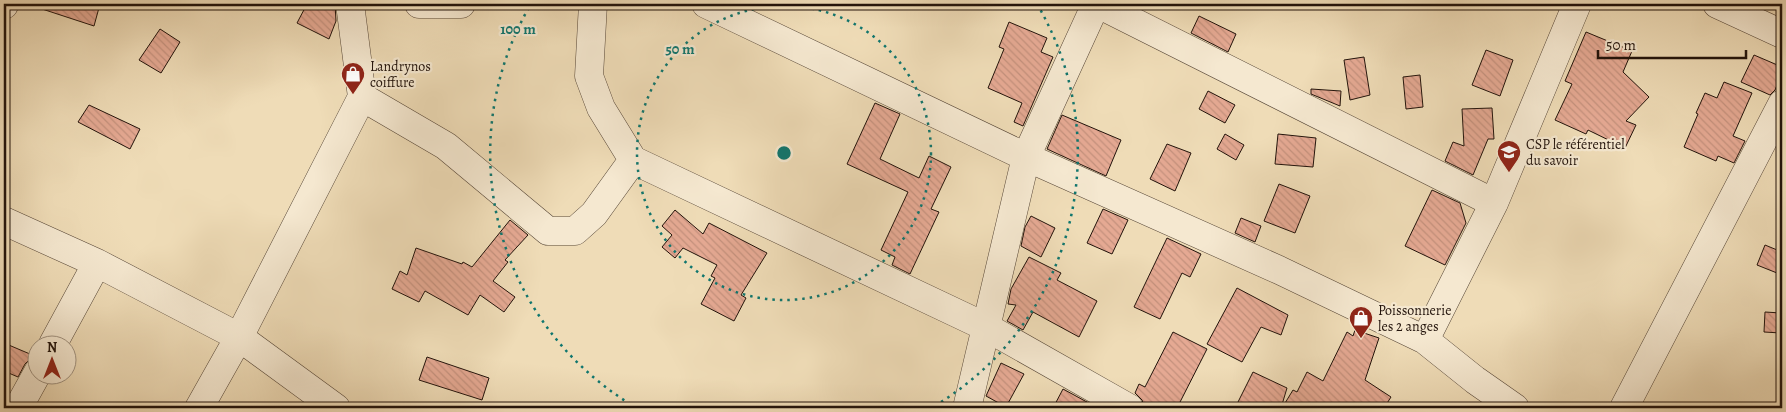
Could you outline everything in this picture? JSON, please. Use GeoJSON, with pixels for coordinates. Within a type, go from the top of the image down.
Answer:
{"type":"FeatureCollection","features":[{"type":"Feature","properties":{"kind":"street"},"geometry":{"type":"LineString","coordinates":[[199,408],[239,337],[362,96],[350,4]]}},
{"type":"Feature","properties":{"kind":"street"},"geometry":{"type":"LineString","coordinates":[[420,4],[461,4]]}},
{"type":"Feature","properties":{"kind":"street"},"geometry":{"type":"LineString","coordinates":[[593,4],[589,76],[601,108],[633,160],[986,327],[1129,408]]}},
{"type":"Feature","properties":{"kind":"street"},"geometry":{"type":"LineString","coordinates":[[706,4],[1026,157],[1270,266],[1425,340],[1475,380],[1515,408]]}},
{"type":"Feature","properties":{"kind":"street"},"geometry":{"type":"LineString","coordinates":[[967,408],[1026,157],[1097,4],[1494,203]]}},
{"type":"Feature","properties":{"kind":"street"},"geometry":{"type":"LineString","coordinates":[[1425,340],[1494,203],[1577,4]]}},
{"type":"Feature","properties":{"kind":"street"},"geometry":{"type":"LineString","coordinates":[[1717,4],[1782,34]]}},
{"type":"Feature","properties":{"kind":"street"},"geometry":{"type":"LineString","coordinates":[[362,96],[446,146],[548,230],[575,230],[594,214],[633,160]]}},
{"type":"Feature","properties":{"kind":"street"},"geometry":{"type":"LineString","coordinates":[[1624,408],[1782,104]]}},
{"type":"Feature","properties":{"kind":"street"},"geometry":{"type":"LineString","coordinates":[[4,221],[97,263],[239,337],[336,408]]}},
{"type":"Feature","properties":{"kind":"street"},"geometry":{"type":"LineString","coordinates":[[58,334],[97,263]]}},
{"type":"Feature","properties":{"kind":"street"},"geometry":{"type":"LineString","coordinates":[[18,408],[31,384]]}},
{"type":"Feature","properties":{"kind":"building"},"geometry":{"type":"Polygon","coordinates":[[[37,4],[100,4],[94,26],[36,7],[37,4]]]}},
{"type":"Feature","properties":{"kind":"building"},"geometry":{"type":"Polygon","coordinates":[[[307,4],[335,4],[336,21],[329,39],[297,23],[307,4]]]}},
{"type":"Feature","properties":{"kind":"building"},"geometry":{"type":"Polygon","coordinates":[[[1199,16],[1236,34],[1228,52],[1191,33],[1199,16]]]}},
{"type":"Feature","properties":{"kind":"building"},"geometry":{"type":"Polygon","coordinates":[[[1009,22],[1047,38],[1041,52],[1053,57],[1023,126],[1014,122],[1022,103],[988,88],[1004,49],[999,47],[1009,22]]]}},
{"type":"Feature","properties":{"kind":"building"},"geometry":{"type":"Polygon","coordinates":[[[160,29],[180,42],[161,73],[139,60],[160,29]]]}},
{"type":"Feature","properties":{"kind":"building"},"geometry":{"type":"Polygon","coordinates":[[[1586,32],[1632,51],[1623,72],[1649,97],[1626,121],[1636,125],[1625,148],[1588,130],[1586,134],[1555,120],[1572,84],[1565,81],[1586,32]]]}},
{"type":"Feature","properties":{"kind":"building"},"geometry":{"type":"Polygon","coordinates":[[[1486,50],[1513,60],[1500,96],[1472,85],[1486,50]]]}},
{"type":"Feature","properties":{"kind":"building"},"geometry":{"type":"Polygon","coordinates":[[[1754,55],[1782,67],[1782,74],[1775,90],[1770,95],[1741,82],[1754,55]]]}},
{"type":"Feature","properties":{"kind":"building"},"geometry":{"type":"Polygon","coordinates":[[[1364,57],[1370,95],[1350,100],[1344,60],[1364,57]]]}},
{"type":"Feature","properties":{"kind":"building"},"geometry":{"type":"Polygon","coordinates":[[[1420,75],[1423,107],[1406,109],[1403,77],[1420,75]]]}},
{"type":"Feature","properties":{"kind":"building"},"geometry":{"type":"Polygon","coordinates":[[[1724,82],[1752,93],[1733,136],[1745,141],[1734,163],[1718,156],[1716,161],[1684,147],[1705,93],[1717,98],[1724,82]]]}},
{"type":"Feature","properties":{"kind":"building"},"geometry":{"type":"Polygon","coordinates":[[[1311,89],[1341,91],[1340,106],[1311,94],[1311,89]]]}},
{"type":"Feature","properties":{"kind":"building"},"geometry":{"type":"Polygon","coordinates":[[[1208,91],[1235,105],[1225,123],[1199,109],[1208,91]]]}},
{"type":"Feature","properties":{"kind":"building"},"geometry":{"type":"Polygon","coordinates":[[[875,103],[900,114],[880,159],[919,178],[929,156],[951,167],[931,209],[939,212],[910,274],[892,265],[895,257],[881,250],[908,192],[847,164],[875,103]]]}},
{"type":"Feature","properties":{"kind":"building"},"geometry":{"type":"Polygon","coordinates":[[[89,105],[140,129],[130,149],[78,122],[89,105]]]}},
{"type":"Feature","properties":{"kind":"building"},"geometry":{"type":"Polygon","coordinates":[[[1492,108],[1494,139],[1488,139],[1473,175],[1445,161],[1453,142],[1464,146],[1462,109],[1492,108]]]}},
{"type":"Feature","properties":{"kind":"building"},"geometry":{"type":"Polygon","coordinates":[[[1062,115],[1121,140],[1106,176],[1047,149],[1062,115]]]}},
{"type":"Feature","properties":{"kind":"building"},"geometry":{"type":"Polygon","coordinates":[[[1225,134],[1244,145],[1236,160],[1217,149],[1225,134]]]}},
{"type":"Feature","properties":{"kind":"building"},"geometry":{"type":"Polygon","coordinates":[[[1278,134],[1316,138],[1313,167],[1275,164],[1278,134]]]}},
{"type":"Feature","properties":{"kind":"building"},"geometry":{"type":"Polygon","coordinates":[[[1167,144],[1191,153],[1175,191],[1150,179],[1167,144]]]}},
{"type":"Feature","properties":{"kind":"building"},"geometry":{"type":"Polygon","coordinates":[[[1279,184],[1310,196],[1295,233],[1264,221],[1279,184]]]}},
{"type":"Feature","properties":{"kind":"building"},"geometry":{"type":"Polygon","coordinates":[[[1432,190],[1460,203],[1466,223],[1445,265],[1405,246],[1432,190]]]}},
{"type":"Feature","properties":{"kind":"building"},"geometry":{"type":"Polygon","coordinates":[[[1103,209],[1128,220],[1112,254],[1087,243],[1103,209]]]}},
{"type":"Feature","properties":{"kind":"building"},"geometry":{"type":"Polygon","coordinates":[[[675,210],[703,234],[709,223],[767,253],[741,295],[746,298],[734,321],[701,304],[715,278],[711,276],[717,265],[683,248],[675,258],[662,247],[672,235],[662,226],[675,210]]]}},
{"type":"Feature","properties":{"kind":"building"},"geometry":{"type":"Polygon","coordinates":[[[1031,216],[1055,228],[1041,257],[1021,246],[1025,227],[1031,216]]]}},
{"type":"Feature","properties":{"kind":"building"},"geometry":{"type":"Polygon","coordinates":[[[1241,218],[1261,226],[1255,242],[1235,233],[1241,218]]]}},
{"type":"Feature","properties":{"kind":"building"},"geometry":{"type":"Polygon","coordinates":[[[510,220],[528,235],[505,260],[508,262],[493,281],[515,297],[504,312],[480,295],[468,315],[425,291],[419,302],[392,289],[400,271],[407,275],[416,248],[462,264],[463,262],[472,267],[510,220]]]}},
{"type":"Feature","properties":{"kind":"building"},"geometry":{"type":"Polygon","coordinates":[[[1167,238],[1201,254],[1190,277],[1182,273],[1160,319],[1134,307],[1167,238]]]}},
{"type":"Feature","properties":{"kind":"building"},"geometry":{"type":"Polygon","coordinates":[[[1765,245],[1782,252],[1782,275],[1757,265],[1765,245]]]}},
{"type":"Feature","properties":{"kind":"building"},"geometry":{"type":"Polygon","coordinates":[[[1029,257],[1061,273],[1057,280],[1097,301],[1079,337],[1033,312],[1023,330],[1007,321],[1016,305],[1008,304],[1011,289],[1029,257]]]}},
{"type":"Feature","properties":{"kind":"building"},"geometry":{"type":"Polygon","coordinates":[[[1237,288],[1288,315],[1281,335],[1261,327],[1242,362],[1207,344],[1237,288]]]}},
{"type":"Feature","properties":{"kind":"building"},"geometry":{"type":"Polygon","coordinates":[[[1765,312],[1781,313],[1781,333],[1764,332],[1765,312]]]}},
{"type":"Feature","properties":{"kind":"building"},"geometry":{"type":"Polygon","coordinates":[[[1355,330],[1379,338],[1365,380],[1391,397],[1384,408],[1282,408],[1293,390],[1297,392],[1307,372],[1323,381],[1347,332],[1353,336],[1355,330]]]}},
{"type":"Feature","properties":{"kind":"building"},"geometry":{"type":"Polygon","coordinates":[[[1173,332],[1207,349],[1177,408],[1145,408],[1142,400],[1135,393],[1139,384],[1145,387],[1173,332]]]}},
{"type":"Feature","properties":{"kind":"building"},"geometry":{"type":"Polygon","coordinates":[[[4,343],[28,353],[28,361],[18,377],[4,371],[4,343]]]}},
{"type":"Feature","properties":{"kind":"building"},"geometry":{"type":"Polygon","coordinates":[[[427,357],[489,378],[482,400],[419,380],[427,357]]]}},
{"type":"Feature","properties":{"kind":"building"},"geometry":{"type":"Polygon","coordinates":[[[1001,363],[1024,374],[1006,407],[986,396],[1001,363]]]}},
{"type":"Feature","properties":{"kind":"building"},"geometry":{"type":"Polygon","coordinates":[[[1253,372],[1287,388],[1281,408],[1235,408],[1253,372]]]}},
{"type":"Feature","properties":{"kind":"building"},"geometry":{"type":"Polygon","coordinates":[[[1063,389],[1098,408],[1053,408],[1063,389]]]}},
{"type":"Feature","properties":{"kind":"place","name":"Landrynos coiffure"},"geometry":{"type":"Point","coordinates":[353,95]}},
{"type":"Feature","properties":{"kind":"place","name":"CSP le référentiel du savoir"},"geometry":{"type":"Point","coordinates":[1509,173]}},
{"type":"Feature","properties":{"kind":"place","name":"Poissonnerie les 2 anges"},"geometry":{"type":"Point","coordinates":[1361,339]}}]}
